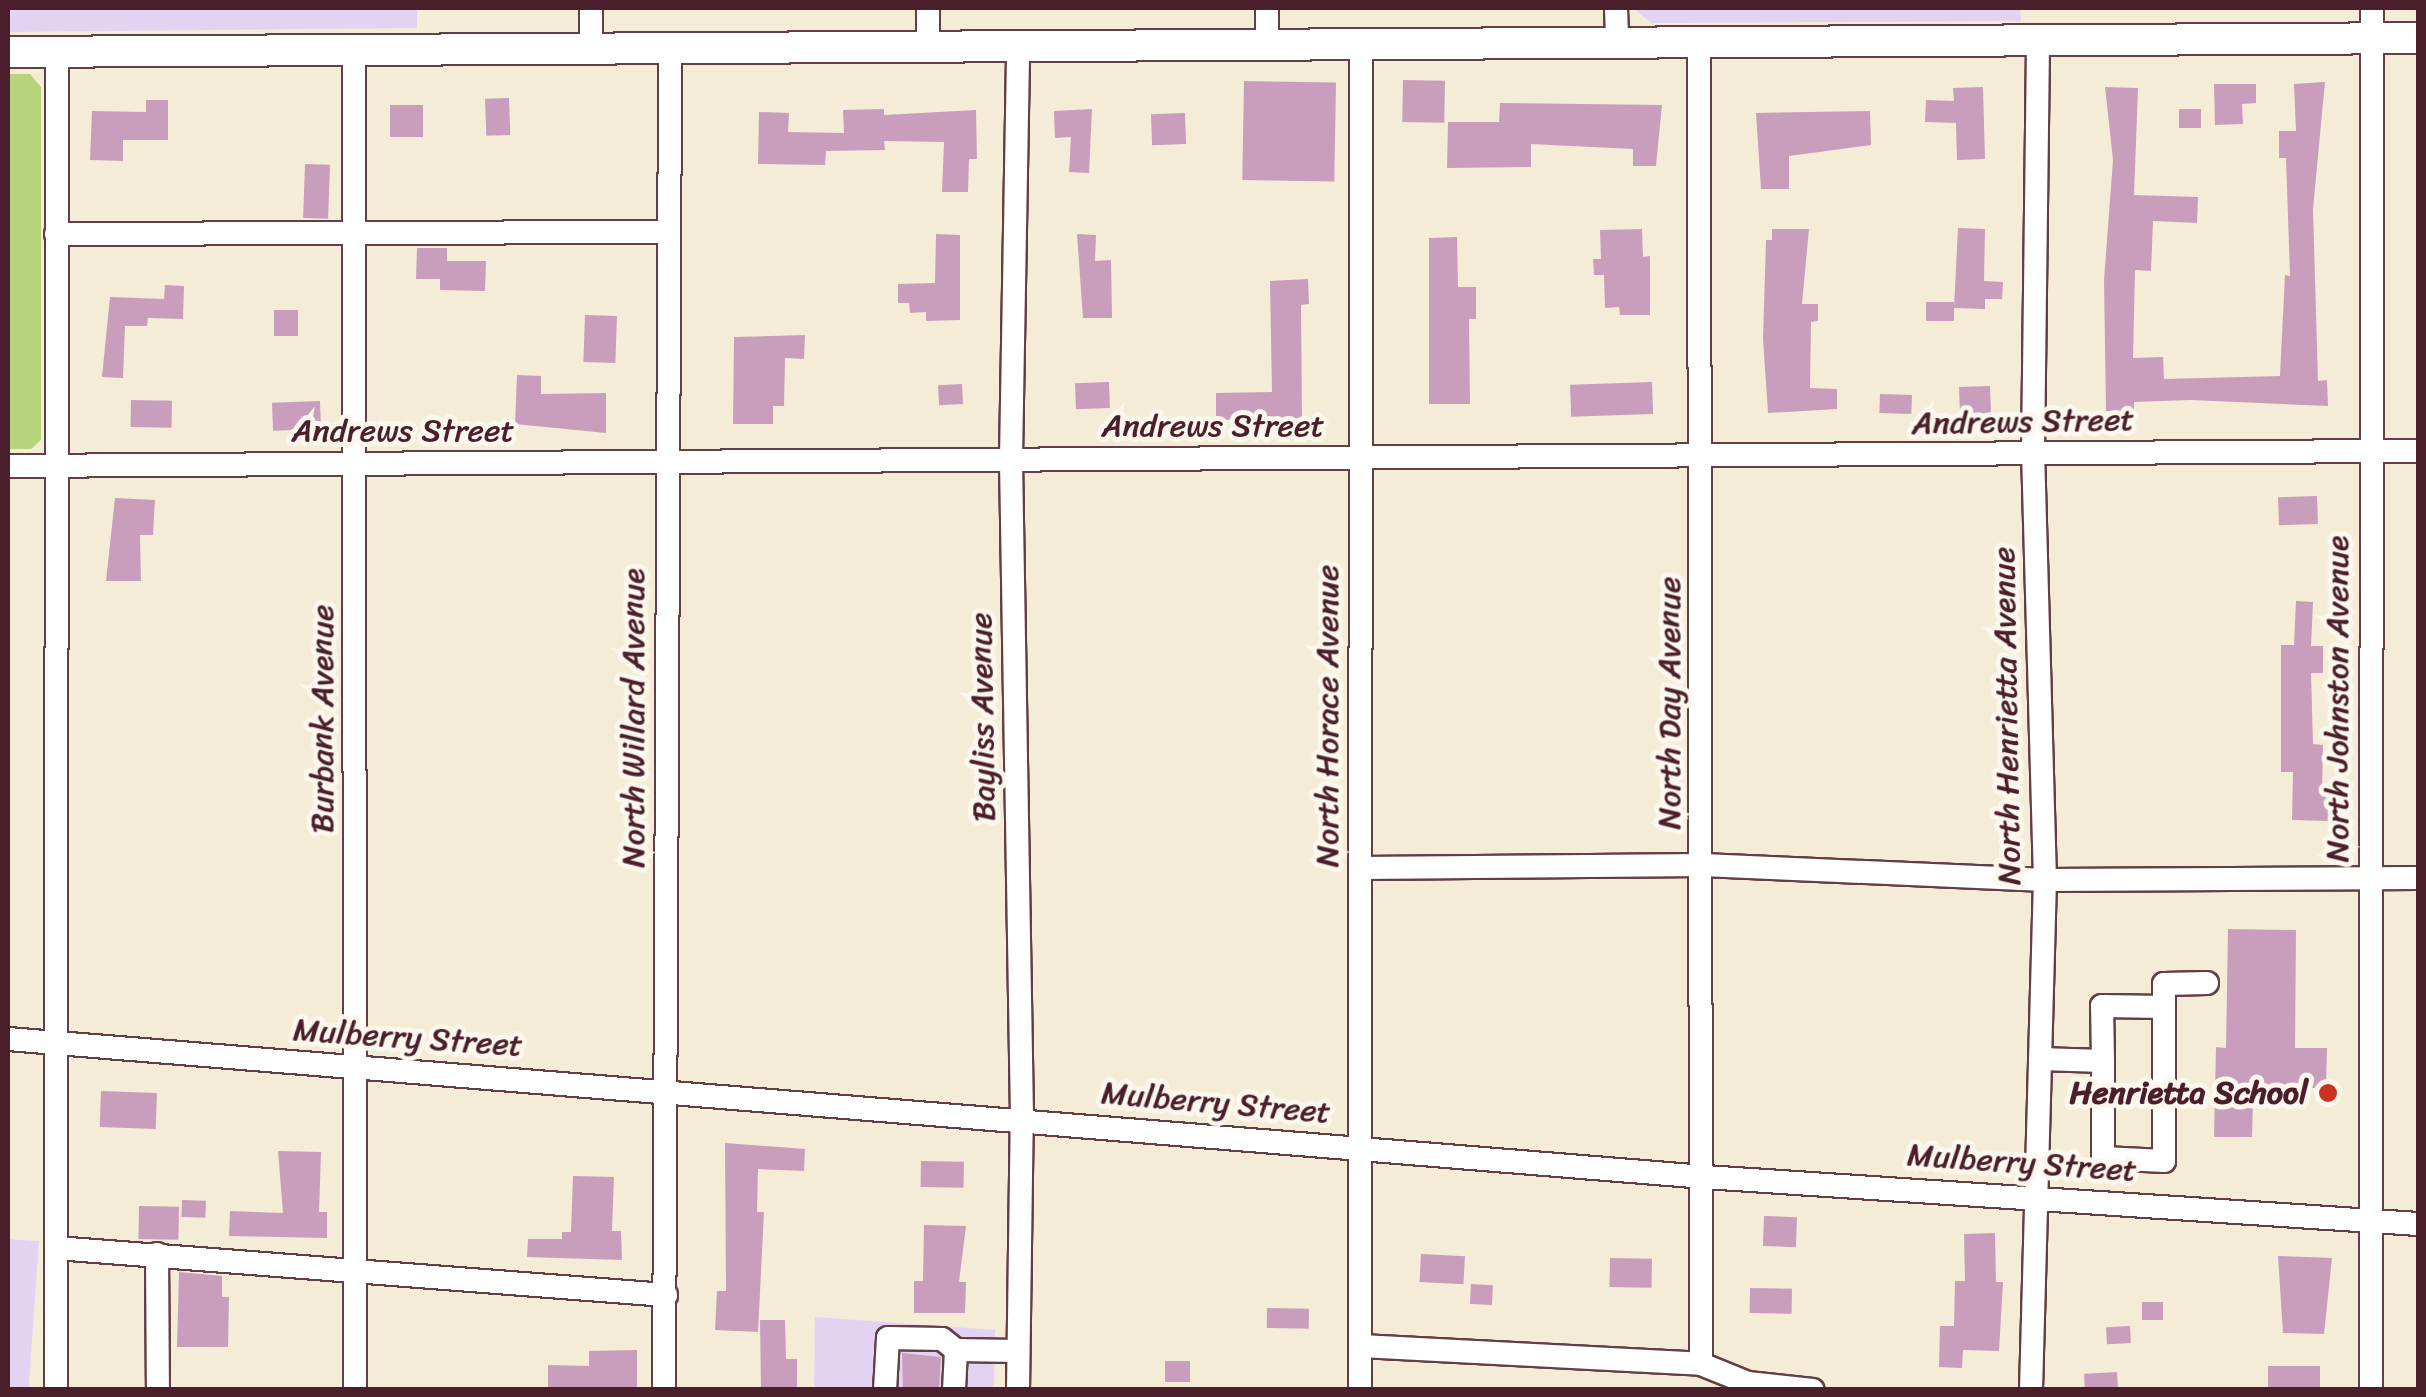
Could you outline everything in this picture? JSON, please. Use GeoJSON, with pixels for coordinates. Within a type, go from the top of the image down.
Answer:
{"type":"FeatureCollection","features":[{"type":"Feature","properties":{"kind":"main road"},"geometry":{"type":"LineString","coordinates":[[8,52],[928,43],[2418,38]]}},
{"type":"Feature","properties":{"kind":"street"},"geometry":{"type":"LineString","coordinates":[[591,45],[592,8]]}},
{"type":"Feature","properties":{"kind":"street"},"geometry":{"type":"LineString","coordinates":[[928,8],[928,43]]}},
{"type":"Feature","properties":{"kind":"street"},"geometry":{"type":"LineString","coordinates":[[1267,8],[1267,43]]}},
{"type":"Feature","properties":{"kind":"street"},"geometry":{"type":"LineString","coordinates":[[1616,8],[1617,41]]}},
{"type":"Feature","properties":{"kind":"street","name":"North Johnston Avenue"},"geometry":{"type":"LineString","coordinates":[[2371,1390],[2368,452],[2372,8]]}},
{"type":"Feature","properties":{"kind":"street","name":"North Henrietta Avenue"},"geometry":{"type":"LineString","coordinates":[[2031,1390],[2045,880],[2033,454],[2038,40]]}},
{"type":"Feature","properties":{"kind":"street","name":"North Day Avenue"},"geometry":{"type":"LineString","coordinates":[[1699,42],[1705,1177],[1702,1364]]}},
{"type":"Feature","properties":{"kind":"street","name":"Bayliss Avenue"},"geometry":{"type":"LineString","coordinates":[[1018,43],[1012,458],[1022,1118],[1018,1390]]}},
{"type":"Feature","properties":{"kind":"street","name":"North Horace Avenue"},"geometry":{"type":"LineString","coordinates":[[1360,1390],[1361,43]]}},
{"type":"Feature","properties":{"kind":"street","name":"North Willard Avenue"},"geometry":{"type":"LineString","coordinates":[[664,1390],[669,1088],[664,461],[670,46]]}},
{"type":"Feature","properties":{"kind":"street","name":"Burbank Avenue"},"geometry":{"type":"LineString","coordinates":[[354,48],[358,1068],[355,1390]]}},
{"type":"Feature","properties":{"kind":"street"},"geometry":{"type":"LineString","coordinates":[[56,1390],[57,51]]}},
{"type":"Feature","properties":{"kind":"street"},"geometry":{"type":"LineString","coordinates":[[56,234],[668,232]]}},
{"type":"Feature","properties":{"kind":"street","name":"Andrews Street"},"geometry":{"type":"LineString","coordinates":[[8,466],[1012,458],[1703,460],[2418,451]]}},
{"type":"Feature","properties":{"kind":"street"},"geometry":{"type":"LineString","coordinates":[[1360,868],[1702,865],[2045,880],[2418,878]]}},
{"type":"Feature","properties":{"kind":"street"},"geometry":{"type":"LineString","coordinates":[[2164,1007],[2102,1006],[2103,1158],[2164,1161],[2164,1007],[2164,984],[2207,983]]}},
{"type":"Feature","properties":{"kind":"street","name":"Mulberry Street"},"geometry":{"type":"LineString","coordinates":[[8,1039],[358,1068],[669,1088],[1705,1177],[2418,1224]]}},
{"type":"Feature","properties":{"kind":"street"},"geometry":{"type":"LineString","coordinates":[[2040,1059],[2103,1061]]}},
{"type":"Feature","properties":{"kind":"street"},"geometry":{"type":"LineString","coordinates":[[56,1248],[356,1267],[666,1295]]}},
{"type":"Feature","properties":{"kind":"street"},"geometry":{"type":"LineString","coordinates":[[157,1254],[158,1390]]}},
{"type":"Feature","properties":{"kind":"street"},"geometry":{"type":"LineString","coordinates":[[884,1390],[888,1338],[942,1339],[956,1350],[1018,1352]]}},
{"type":"Feature","properties":{"kind":"street"},"geometry":{"type":"LineString","coordinates":[[1360,1346],[1702,1364],[1748,1383],[1813,1390]]}},
{"type":"Feature","properties":{"kind":"street"},"geometry":{"type":"LineString","coordinates":[[954,1390],[956,1350]]}},
{"type":"Feature","properties":{"kind":"shaded area"},"geometry":{"type":"Polygon","coordinates":[[[8,8],[417,8],[417,28],[8,32],[8,8]]]}},
{"type":"Feature","properties":{"kind":"shaded area"},"geometry":{"type":"Polygon","coordinates":[[[1632,8],[2020,8],[2021,21],[1652,23],[1632,8]]]}},
{"type":"Feature","properties":{"kind":"shaded area"},"geometry":{"type":"Polygon","coordinates":[[[8,1239],[39,1241],[29,1390],[8,1389],[8,1239]]]}},
{"type":"Feature","properties":{"kind":"shaded area"},"geometry":{"type":"Polygon","coordinates":[[[815,1317],[995,1330],[994,1389],[814,1390],[815,1317]]]}},
{"type":"Feature","properties":{"kind":"green space"},"geometry":{"type":"Polygon","coordinates":[[[8,74],[30,74],[41,87],[41,440],[31,449],[8,449],[8,74]]]}},
{"type":"Feature","properties":{"kind":"building"},"geometry":{"type":"Polygon","coordinates":[[[1403,80],[1445,81],[1444,123],[1402,122],[1403,80]]]}},
{"type":"Feature","properties":{"kind":"building"},"geometry":{"type":"Polygon","coordinates":[[[1244,81],[1336,83],[1334,182],[1242,180],[1244,81]]]}},
{"type":"Feature","properties":{"kind":"building"},"geometry":{"type":"Polygon","coordinates":[[[2325,82],[2313,209],[2318,381],[2327,380],[2328,406],[2190,400],[2134,402],[2134,411],[2106,411],[2104,280],[2113,160],[2105,87],[2138,88],[2134,195],[2198,197],[2197,223],[2153,221],[2151,271],[2135,270],[2133,358],[2163,357],[2164,379],[2280,376],[2285,275],[2290,276],[2286,158],[2279,158],[2279,131],[2296,131],[2294,84],[2325,82]]]}},
{"type":"Feature","properties":{"kind":"building"},"geometry":{"type":"Polygon","coordinates":[[[2214,84],[2256,84],[2256,103],[2242,104],[2243,124],[2215,125],[2214,84]]]}},
{"type":"Feature","properties":{"kind":"building"},"geometry":{"type":"Polygon","coordinates":[[[1983,87],[1985,159],[1957,160],[1956,123],[1925,122],[1926,100],[1954,101],[1953,88],[1983,87]]]}},
{"type":"Feature","properties":{"kind":"building"},"geometry":{"type":"Polygon","coordinates":[[[509,98],[510,135],[486,136],[485,99],[509,98]]]}},
{"type":"Feature","properties":{"kind":"building"},"geometry":{"type":"Polygon","coordinates":[[[146,100],[168,100],[168,140],[123,140],[123,161],[90,160],[92,111],[146,112],[146,100]]]}},
{"type":"Feature","properties":{"kind":"building"},"geometry":{"type":"Polygon","coordinates":[[[1500,103],[1662,105],[1656,166],[1633,166],[1633,149],[1531,144],[1531,167],[1447,168],[1448,122],[1499,122],[1500,103]]]}},
{"type":"Feature","properties":{"kind":"building"},"geometry":{"type":"Polygon","coordinates":[[[390,105],[423,105],[423,137],[390,137],[390,105]]]}},
{"type":"Feature","properties":{"kind":"building"},"geometry":{"type":"Polygon","coordinates":[[[884,109],[884,115],[976,110],[977,159],[969,159],[968,192],[942,192],[944,142],[884,141],[885,150],[826,151],[825,165],[758,164],[759,112],[789,113],[788,132],[844,133],[843,110],[884,109]]]}},
{"type":"Feature","properties":{"kind":"building"},"geometry":{"type":"Polygon","coordinates":[[[1092,109],[1089,173],[1069,172],[1071,137],[1055,138],[1054,111],[1092,109]]]}},
{"type":"Feature","properties":{"kind":"building"},"geometry":{"type":"Polygon","coordinates":[[[2179,109],[2201,109],[2201,128],[2179,128],[2179,109]]]}},
{"type":"Feature","properties":{"kind":"building"},"geometry":{"type":"Polygon","coordinates":[[[1870,111],[1871,145],[1789,156],[1789,189],[1761,189],[1756,113],[1870,111]]]}},
{"type":"Feature","properties":{"kind":"building"},"geometry":{"type":"Polygon","coordinates":[[[1185,113],[1186,144],[1152,145],[1151,114],[1185,113]]]}},
{"type":"Feature","properties":{"kind":"building"},"geometry":{"type":"Polygon","coordinates":[[[305,164],[330,165],[328,219],[303,218],[305,164]]]}},
{"type":"Feature","properties":{"kind":"building"},"geometry":{"type":"Polygon","coordinates":[[[1958,228],[1985,229],[1984,281],[2003,282],[2002,299],[1985,299],[1985,309],[1954,308],[1958,228]]]}},
{"type":"Feature","properties":{"kind":"building"},"geometry":{"type":"Polygon","coordinates":[[[1642,229],[1643,257],[1650,256],[1650,315],[1620,315],[1619,307],[1605,308],[1604,275],[1594,275],[1593,259],[1601,259],[1600,230],[1642,229]]]}},
{"type":"Feature","properties":{"kind":"building"},"geometry":{"type":"Polygon","coordinates":[[[1772,229],[1809,229],[1802,304],[1818,304],[1818,321],[1811,322],[1810,388],[1837,389],[1837,409],[1768,413],[1763,339],[1766,240],[1772,240],[1772,229]]]}},
{"type":"Feature","properties":{"kind":"building"},"geometry":{"type":"Polygon","coordinates":[[[936,234],[960,235],[960,320],[926,321],[926,312],[910,313],[909,303],[898,303],[898,284],[935,283],[936,234]]]}},
{"type":"Feature","properties":{"kind":"building"},"geometry":{"type":"Polygon","coordinates":[[[1077,234],[1096,235],[1095,261],[1111,260],[1112,318],[1083,318],[1077,234]]]}},
{"type":"Feature","properties":{"kind":"building"},"geometry":{"type":"Polygon","coordinates":[[[1457,237],[1458,287],[1476,287],[1476,319],[1469,319],[1470,404],[1429,404],[1429,238],[1457,237]]]}},
{"type":"Feature","properties":{"kind":"building"},"geometry":{"type":"Polygon","coordinates":[[[417,248],[447,248],[447,261],[486,261],[485,291],[440,290],[440,279],[416,279],[417,248]]]}},
{"type":"Feature","properties":{"kind":"building"},"geometry":{"type":"Polygon","coordinates":[[[1308,279],[1309,304],[1301,305],[1302,418],[1216,420],[1216,393],[1272,392],[1270,281],[1308,279]]]}},
{"type":"Feature","properties":{"kind":"building"},"geometry":{"type":"Polygon","coordinates":[[[165,285],[184,286],[183,319],[148,318],[147,326],[125,326],[123,378],[102,377],[110,297],[164,299],[165,285]]]}},
{"type":"Feature","properties":{"kind":"building"},"geometry":{"type":"Polygon","coordinates":[[[1926,302],[1954,302],[1954,321],[1926,321],[1926,302]]]}},
{"type":"Feature","properties":{"kind":"building"},"geometry":{"type":"Polygon","coordinates":[[[274,310],[298,310],[298,336],[274,336],[274,310]]]}},
{"type":"Feature","properties":{"kind":"building"},"geometry":{"type":"Polygon","coordinates":[[[585,315],[617,316],[615,363],[583,362],[585,315]]]}},
{"type":"Feature","properties":{"kind":"building"},"geometry":{"type":"Polygon","coordinates":[[[805,335],[804,359],[785,358],[784,406],[773,406],[773,424],[733,424],[734,337],[805,335]]]}},
{"type":"Feature","properties":{"kind":"building"},"geometry":{"type":"Polygon","coordinates":[[[517,375],[541,376],[541,394],[606,393],[606,433],[515,424],[517,375]]]}},
{"type":"Feature","properties":{"kind":"building"},"geometry":{"type":"Polygon","coordinates":[[[1109,382],[1110,408],[1076,409],[1075,383],[1109,382]]]}},
{"type":"Feature","properties":{"kind":"building"},"geometry":{"type":"Polygon","coordinates":[[[1652,382],[1653,414],[1571,417],[1570,385],[1652,382]]]}},
{"type":"Feature","properties":{"kind":"building"},"geometry":{"type":"Polygon","coordinates":[[[962,384],[963,404],[939,405],[938,385],[962,384]]]}},
{"type":"Feature","properties":{"kind":"building"},"geometry":{"type":"Polygon","coordinates":[[[1990,386],[1991,413],[1960,414],[1959,387],[1990,386]]]}},
{"type":"Feature","properties":{"kind":"building"},"geometry":{"type":"Polygon","coordinates":[[[1880,394],[1912,395],[1911,414],[1879,413],[1880,394]]]}},
{"type":"Feature","properties":{"kind":"building"},"geometry":{"type":"Polygon","coordinates":[[[131,400],[172,401],[172,428],[131,427],[131,400]]]}},
{"type":"Feature","properties":{"kind":"building"},"geometry":{"type":"Polygon","coordinates":[[[320,401],[321,429],[273,431],[272,403],[320,401]]]}},
{"type":"Feature","properties":{"kind":"building"},"geometry":{"type":"Polygon","coordinates":[[[2317,496],[2318,524],[2279,525],[2278,497],[2317,496]]]}},
{"type":"Feature","properties":{"kind":"building"},"geometry":{"type":"Polygon","coordinates":[[[115,498],[155,500],[153,535],[140,535],[141,581],[106,581],[115,498]]]}},
{"type":"Feature","properties":{"kind":"building"},"geometry":{"type":"Polygon","coordinates":[[[2296,601],[2313,602],[2311,646],[2323,646],[2323,673],[2311,673],[2313,744],[2323,745],[2322,792],[2331,793],[2330,821],[2292,820],[2293,772],[2281,772],[2281,645],[2294,645],[2296,601]]]}},
{"type":"Feature","properties":{"kind":"building"},"geometry":{"type":"Polygon","coordinates":[[[2228,929],[2296,930],[2295,1048],[2327,1048],[2326,1088],[2295,1088],[2295,1103],[2253,1102],[2252,1137],[2214,1137],[2216,1047],[2226,1048],[2228,929]]]}},
{"type":"Feature","properties":{"kind":"building"},"geometry":{"type":"Polygon","coordinates":[[[101,1091],[157,1093],[156,1129],[100,1127],[101,1091]]]}},
{"type":"Feature","properties":{"kind":"building"},"geometry":{"type":"Polygon","coordinates":[[[725,1143],[805,1149],[804,1171],[758,1169],[757,1212],[764,1212],[758,1332],[715,1330],[717,1291],[726,1291],[725,1143]]]}},
{"type":"Feature","properties":{"kind":"building"},"geometry":{"type":"Polygon","coordinates":[[[278,1151],[321,1152],[319,1212],[327,1212],[327,1238],[229,1236],[230,1211],[283,1213],[278,1151]]]}},
{"type":"Feature","properties":{"kind":"building"},"geometry":{"type":"Polygon","coordinates":[[[921,1161],[964,1162],[964,1188],[921,1187],[921,1161]]]}},
{"type":"Feature","properties":{"kind":"building"},"geometry":{"type":"Polygon","coordinates":[[[573,1176],[614,1177],[612,1231],[621,1231],[622,1260],[527,1257],[528,1239],[562,1239],[562,1232],[571,1232],[573,1176]]]}},
{"type":"Feature","properties":{"kind":"building"},"geometry":{"type":"Polygon","coordinates":[[[182,1200],[206,1201],[205,1218],[181,1217],[182,1200]]]}},
{"type":"Feature","properties":{"kind":"building"},"geometry":{"type":"Polygon","coordinates":[[[139,1206],[179,1207],[178,1240],[138,1239],[139,1206]]]}},
{"type":"Feature","properties":{"kind":"building"},"geometry":{"type":"Polygon","coordinates":[[[1764,1216],[1797,1217],[1796,1247],[1763,1246],[1764,1216]]]}},
{"type":"Feature","properties":{"kind":"building"},"geometry":{"type":"Polygon","coordinates":[[[924,1225],[966,1226],[959,1282],[966,1282],[965,1313],[914,1313],[914,1281],[923,1281],[924,1225]]]}},
{"type":"Feature","properties":{"kind":"building"},"geometry":{"type":"Polygon","coordinates":[[[1995,1233],[1996,1282],[2003,1282],[1999,1351],[1963,1350],[1962,1368],[1939,1367],[1940,1326],[1954,1326],[1955,1281],[1965,1281],[1964,1234],[1995,1233]]]}},
{"type":"Feature","properties":{"kind":"building"},"geometry":{"type":"Polygon","coordinates":[[[1421,1254],[1465,1256],[1463,1284],[1420,1282],[1421,1254]]]}},
{"type":"Feature","properties":{"kind":"building"},"geometry":{"type":"Polygon","coordinates":[[[2278,1256],[2332,1258],[2324,1334],[2283,1333],[2278,1256]]]}},
{"type":"Feature","properties":{"kind":"building"},"geometry":{"type":"Polygon","coordinates":[[[1610,1258],[1652,1259],[1651,1288],[1609,1287],[1610,1258]]]}},
{"type":"Feature","properties":{"kind":"building"},"geometry":{"type":"Polygon","coordinates":[[[179,1272],[222,1276],[222,1297],[229,1297],[228,1347],[177,1347],[179,1272]]]}},
{"type":"Feature","properties":{"kind":"building"},"geometry":{"type":"Polygon","coordinates":[[[1471,1284],[1493,1285],[1492,1305],[1470,1304],[1471,1284]]]}},
{"type":"Feature","properties":{"kind":"building"},"geometry":{"type":"Polygon","coordinates":[[[1750,1288],[1792,1289],[1792,1314],[1750,1313],[1750,1288]]]}},
{"type":"Feature","properties":{"kind":"building"},"geometry":{"type":"Polygon","coordinates":[[[2142,1302],[2163,1302],[2163,1320],[2142,1320],[2142,1302]]]}},
{"type":"Feature","properties":{"kind":"building"},"geometry":{"type":"Polygon","coordinates":[[[1267,1308],[1309,1309],[1309,1329],[1267,1328],[1267,1308]]]}},
{"type":"Feature","properties":{"kind":"building"},"geometry":{"type":"Polygon","coordinates":[[[760,1320],[785,1320],[786,1359],[797,1359],[797,1390],[761,1390],[760,1320]]]}},
{"type":"Feature","properties":{"kind":"building"},"geometry":{"type":"Polygon","coordinates":[[[2130,1326],[2131,1343],[2107,1344],[2106,1327],[2130,1326]]]}},
{"type":"Feature","properties":{"kind":"building"},"geometry":{"type":"Polygon","coordinates":[[[637,1350],[637,1390],[548,1390],[548,1365],[589,1366],[589,1351],[637,1350]]]}},
{"type":"Feature","properties":{"kind":"building"},"geometry":{"type":"Polygon","coordinates":[[[902,1353],[941,1357],[939,1390],[903,1390],[902,1353]]]}},
{"type":"Feature","properties":{"kind":"building"},"geometry":{"type":"Polygon","coordinates":[[[1165,1361],[1190,1361],[1190,1382],[1165,1382],[1165,1361]]]}},
{"type":"Feature","properties":{"kind":"building"},"geometry":{"type":"Polygon","coordinates":[[[2268,1366],[2320,1366],[2320,1390],[2268,1390],[2268,1366]]]}},
{"type":"Feature","properties":{"kind":"building"},"geometry":{"type":"Polygon","coordinates":[[[2117,1372],[2118,1390],[2085,1390],[2084,1374],[2117,1372]]]}},
{"type":"Feature","properties":{"kind":"place","name":"Henrietta School"},"geometry":{"type":"Point","coordinates":[2328,1093]}}]}
